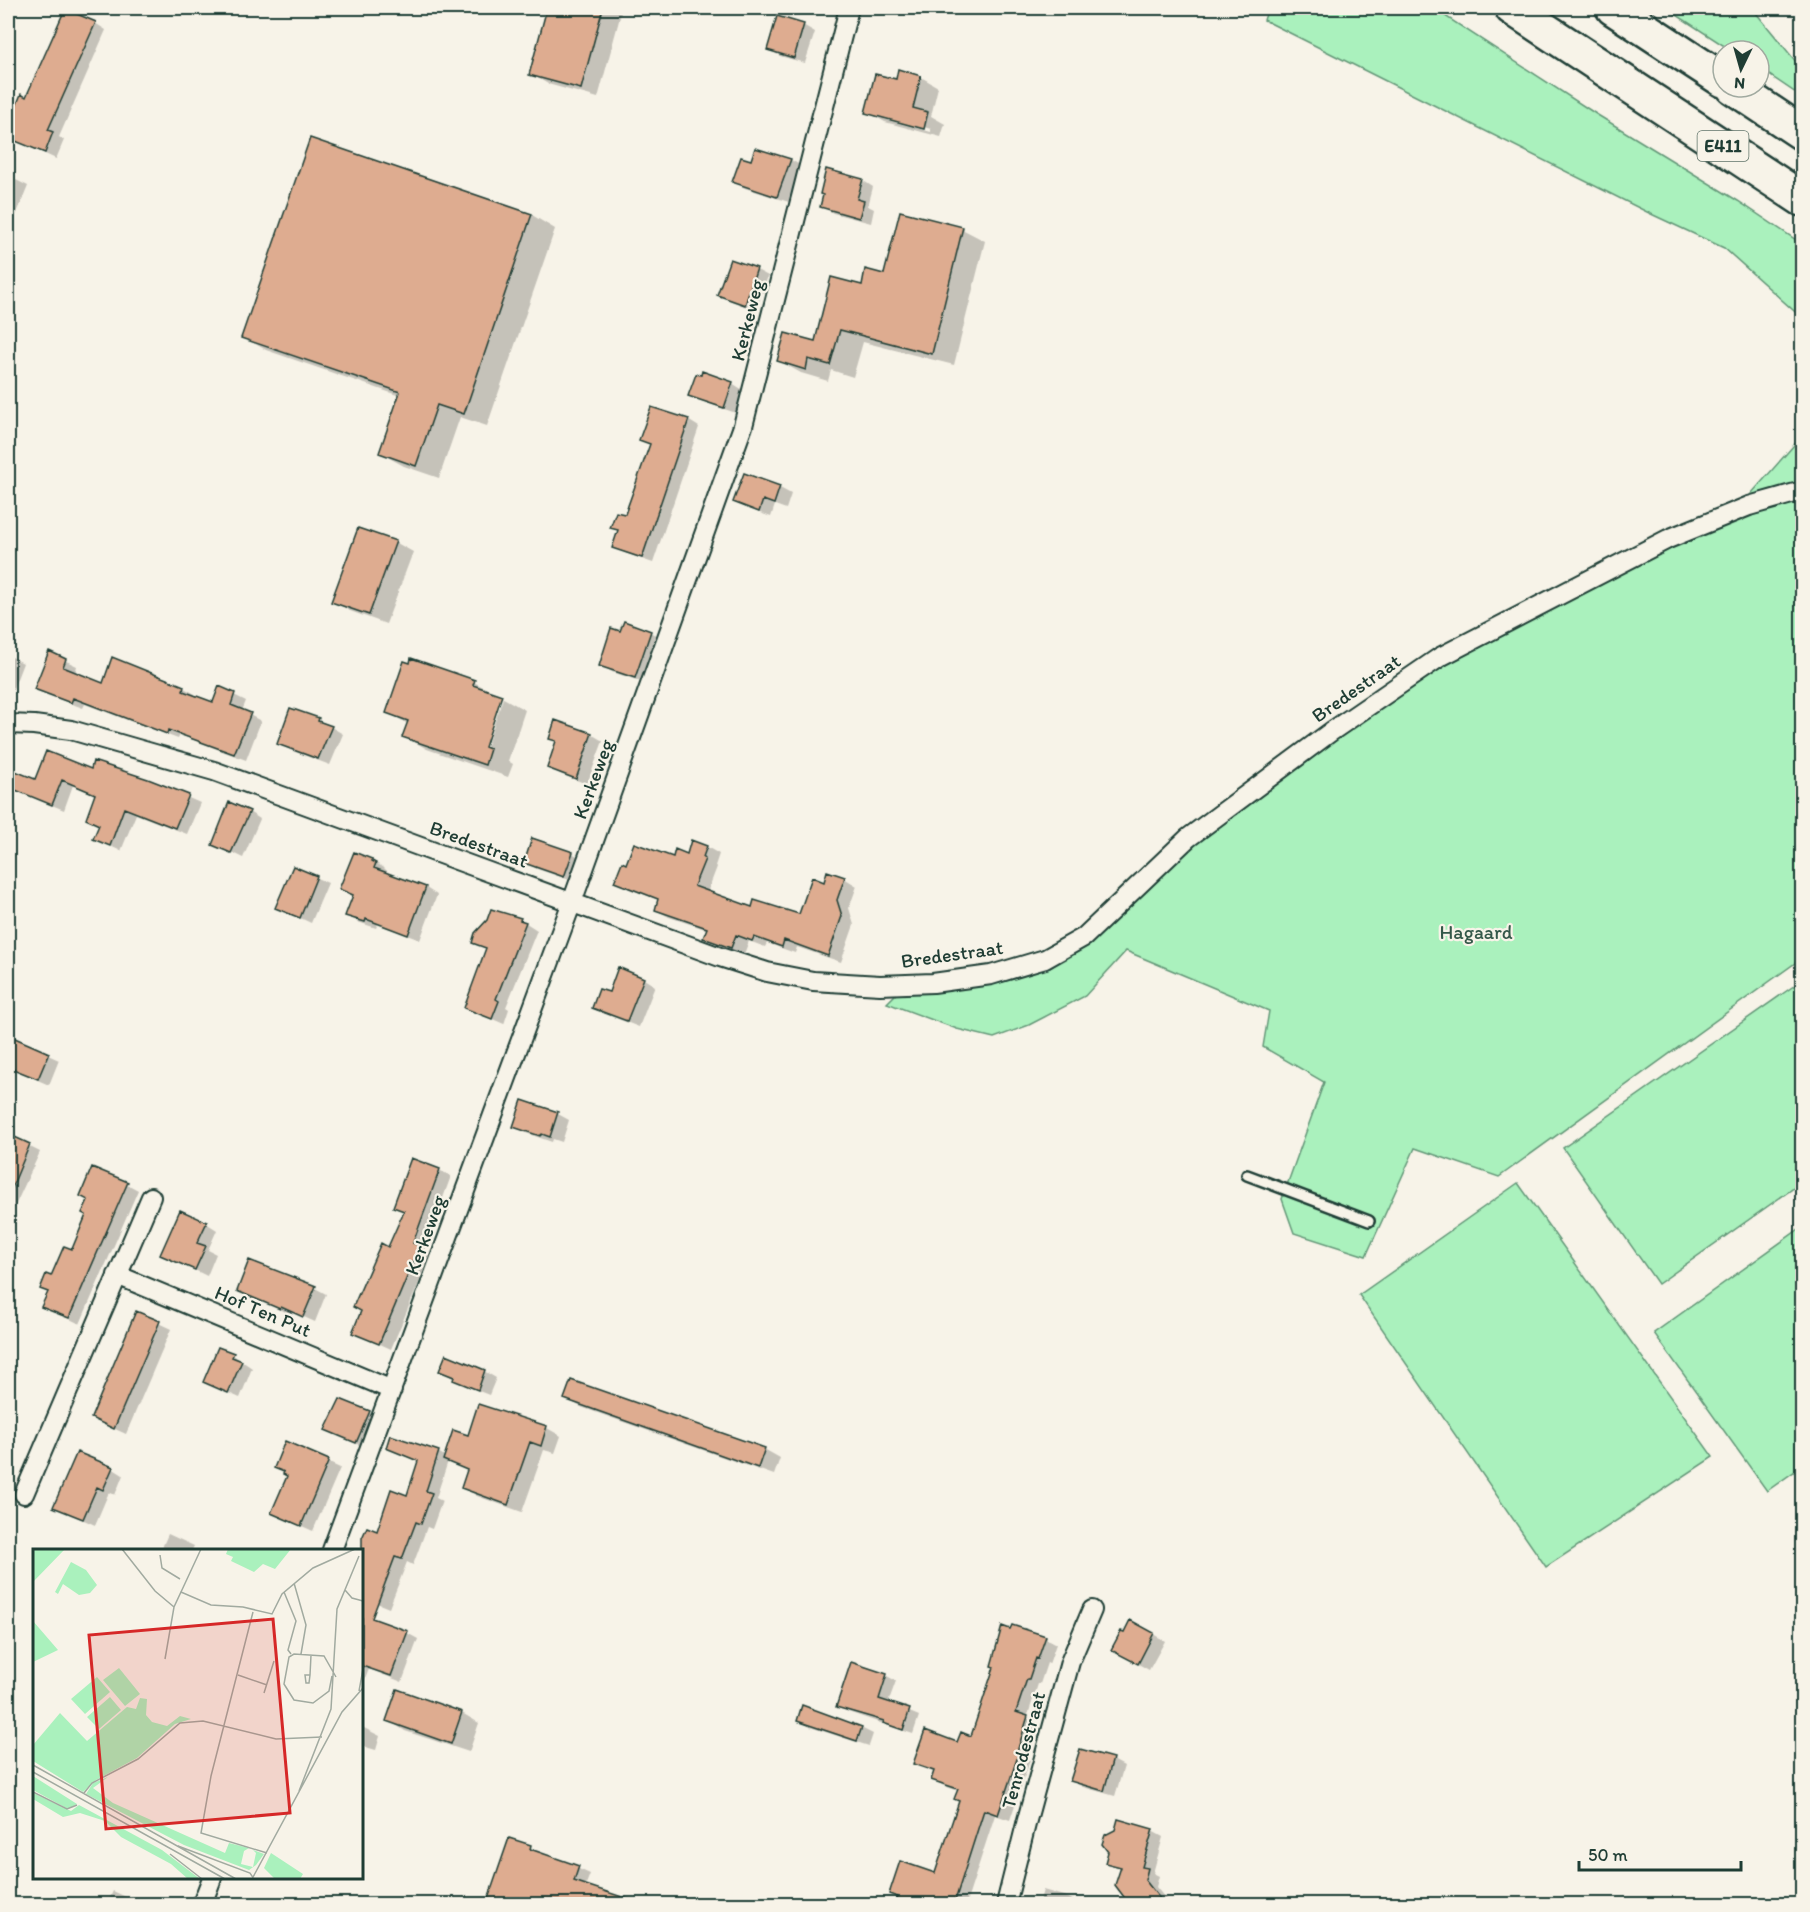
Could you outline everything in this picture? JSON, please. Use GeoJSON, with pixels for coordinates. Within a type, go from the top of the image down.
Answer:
{"type":"FeatureCollection","features":[{"type":"Feature","properties":{"kind":"highway","name":"E411"},"geometry":{"type":"LineString","coordinates":[[1512,8],[1803,199]]}},
{"type":"Feature","properties":{"kind":"highway"},"geometry":{"type":"LineString","coordinates":[[1612,8],[1711,72]]}},
{"type":"Feature","properties":{"kind":"highway","name":"E411"},"geometry":{"type":"LineString","coordinates":[[1751,99],[1803,133]]}},
{"type":"Feature","properties":{"kind":"street","name":"Kerkeweg"},"geometry":{"type":"LineString","coordinates":[[333,1549],[572,902],[743,426],[849,8]]}},
{"type":"Feature","properties":{"kind":"street","name":"Bredestraat"},"geometry":{"type":"LineString","coordinates":[[8,724],[71,730],[214,771],[720,957],[767,972],[813,981],[880,985],[933,983],[991,975],[1045,959],[1084,937],[1188,838],[1332,731],[1440,657],[1668,539],[1749,506],[1803,491]]}},
{"type":"Feature","properties":{"kind":"street"},"geometry":{"type":"LineString","coordinates":[[24,1494],[151,1197]]}},
{"type":"Feature","properties":{"kind":"street","name":"Hof Ten Put"},"geometry":{"type":"LineString","coordinates":[[117,1275],[392,1390]]}},
{"type":"Feature","properties":{"kind":"street","name":"Tenrodestraat"},"geometry":{"type":"LineString","coordinates":[[1006,1905],[1070,1662],[1092,1610]]}},
{"type":"Feature","properties":{"kind":"street"},"geometry":{"type":"LineString","coordinates":[[202,1905],[212,1879]]}},
{"type":"Feature","properties":{"kind":"lane"},"geometry":{"type":"LineString","coordinates":[[1247,1175],[1369,1221]]}},
{"type":"Feature","properties":{"kind":"green space"},"geometry":{"type":"Polygon","coordinates":[[[1268,8],[1433,8],[1802,244],[1802,318],[1724,248],[1649,213],[1264,20],[1268,8]]]}},
{"type":"Feature","properties":{"kind":"green space"},"geometry":{"type":"Polygon","coordinates":[[[1666,8],[1752,8],[1802,69],[1802,97],[1771,76],[1771,39],[1714,39],[1666,8]]]}},
{"type":"Feature","properties":{"kind":"green space"},"geometry":{"type":"Polygon","coordinates":[[[1802,436],[1802,485],[1743,503],[1802,436]]]}},
{"type":"Feature","properties":{"kind":"green space","name":"Hagaard"},"geometry":{"type":"Polygon","coordinates":[[[1802,499],[1802,958],[1499,1177],[1415,1148],[1366,1256],[1294,1233],[1282,1199],[1324,1082],[1263,1047],[1269,1011],[1126,951],[1085,996],[1029,1025],[994,1038],[957,1029],[887,1003],[899,991],[996,981],[1050,968],[1090,940],[1191,844],[1338,736],[1448,664],[1672,545],[1747,515],[1802,499]]]}},
{"type":"Feature","properties":{"kind":"green space"},"geometry":{"type":"Polygon","coordinates":[[[1798,983],[1802,989],[1802,1182],[1658,1284],[1563,1148],[1798,983]]]}},
{"type":"Feature","properties":{"kind":"green space"},"geometry":{"type":"Polygon","coordinates":[[[1518,1183],[1713,1457],[1546,1567],[1359,1295],[1518,1183]]]}},
{"type":"Feature","properties":{"kind":"green space"},"geometry":{"type":"Polygon","coordinates":[[[1802,1227],[1802,1466],[1767,1491],[1654,1333],[1802,1227]]]}},
{"type":"Feature","properties":{"kind":"building"},"geometry":{"type":"Polygon","coordinates":[[[547,8],[603,8],[581,89],[529,75],[547,8]]]}},
{"type":"Feature","properties":{"kind":"building"},"geometry":{"type":"Polygon","coordinates":[[[65,9],[96,22],[48,130],[53,132],[45,153],[8,138],[8,126],[21,94],[26,97],[65,9]]]}},
{"type":"Feature","properties":{"kind":"building"},"geometry":{"type":"Polygon","coordinates":[[[777,16],[804,24],[794,58],[767,50],[777,16]]]}},
{"type":"Feature","properties":{"kind":"building"},"geometry":{"type":"Polygon","coordinates":[[[898,69],[921,76],[913,108],[928,112],[924,129],[865,113],[875,74],[896,79],[898,69]]]}},
{"type":"Feature","properties":{"kind":"building"},"geometry":{"type":"Polygon","coordinates":[[[310,138],[532,214],[464,414],[437,405],[416,466],[379,453],[400,392],[241,338],[310,138]]]}},
{"type":"Feature","properties":{"kind":"building"},"geometry":{"type":"Polygon","coordinates":[[[755,148],[791,159],[777,197],[732,182],[741,157],[751,160],[755,148]]]}},
{"type":"Feature","properties":{"kind":"building"},"geometry":{"type":"Polygon","coordinates":[[[826,169],[863,179],[857,199],[864,201],[859,218],[820,207],[823,195],[820,194],[826,169]]]}},
{"type":"Feature","properties":{"kind":"building"},"geometry":{"type":"Polygon","coordinates":[[[900,211],[963,227],[932,354],[840,330],[830,365],[808,359],[806,370],[777,361],[785,333],[815,341],[831,277],[862,285],[865,269],[884,274],[900,211]]]}},
{"type":"Feature","properties":{"kind":"building"},"geometry":{"type":"Polygon","coordinates":[[[730,259],[757,268],[745,305],[717,295],[730,259]]]}},
{"type":"Feature","properties":{"kind":"building"},"geometry":{"type":"Polygon","coordinates":[[[702,371],[733,382],[724,408],[688,396],[696,374],[701,375],[702,371]]]}},
{"type":"Feature","properties":{"kind":"building"},"geometry":{"type":"Polygon","coordinates":[[[651,407],[689,419],[642,558],[612,548],[618,530],[610,528],[616,512],[625,514],[650,444],[639,440],[651,407]]]}},
{"type":"Feature","properties":{"kind":"building"},"geometry":{"type":"Polygon","coordinates":[[[744,473],[780,486],[774,504],[763,500],[759,512],[733,502],[744,473]]]}},
{"type":"Feature","properties":{"kind":"building"},"geometry":{"type":"Polygon","coordinates":[[[358,528],[396,541],[369,615],[331,602],[358,528]]]}},
{"type":"Feature","properties":{"kind":"building"},"geometry":{"type":"Polygon","coordinates":[[[624,621],[651,631],[635,678],[599,666],[611,628],[620,631],[624,621]]]}},
{"type":"Feature","properties":{"kind":"building"},"geometry":{"type":"Polygon","coordinates":[[[49,651],[66,659],[63,667],[103,683],[112,657],[184,686],[183,691],[213,702],[219,686],[235,693],[231,705],[251,713],[234,754],[168,730],[167,734],[73,698],[71,703],[34,689],[49,651]]]}},
{"type":"Feature","properties":{"kind":"building"},"geometry":{"type":"Polygon","coordinates":[[[411,658],[475,680],[473,685],[502,695],[485,747],[490,749],[485,765],[402,737],[408,721],[386,713],[404,661],[410,663],[411,658]]]}},
{"type":"Feature","properties":{"kind":"building"},"geometry":{"type":"Polygon","coordinates":[[[290,708],[319,718],[318,721],[332,726],[318,759],[277,744],[290,708]]]}},
{"type":"Feature","properties":{"kind":"building"},"geometry":{"type":"Polygon","coordinates":[[[555,720],[592,733],[576,779],[547,768],[556,741],[549,739],[555,720]]]}},
{"type":"Feature","properties":{"kind":"building"},"geometry":{"type":"Polygon","coordinates":[[[46,751],[91,769],[93,761],[189,795],[175,828],[124,808],[110,846],[93,839],[99,825],[86,819],[95,794],[62,780],[52,805],[8,787],[8,768],[35,779],[46,751]]]}},
{"type":"Feature","properties":{"kind":"building"},"geometry":{"type":"Polygon","coordinates":[[[229,802],[250,811],[231,853],[212,845],[229,802]]]}},
{"type":"Feature","properties":{"kind":"building"},"geometry":{"type":"Polygon","coordinates":[[[532,838],[573,852],[564,877],[524,863],[532,838]]]}},
{"type":"Feature","properties":{"kind":"building"},"geometry":{"type":"Polygon","coordinates":[[[691,840],[707,846],[703,857],[705,859],[694,886],[752,907],[754,900],[799,914],[812,877],[824,882],[827,871],[845,877],[837,900],[842,916],[828,956],[784,940],[782,947],[754,937],[752,941],[736,935],[731,948],[703,938],[707,928],[655,910],[658,899],[614,882],[622,862],[626,864],[634,843],[673,857],[675,849],[687,854],[691,840]]]}},
{"type":"Feature","properties":{"kind":"building"},"geometry":{"type":"Polygon","coordinates":[[[354,852],[372,859],[376,863],[374,868],[426,887],[408,935],[366,919],[365,922],[345,916],[353,895],[339,889],[354,852]]]}},
{"type":"Feature","properties":{"kind":"building"},"geometry":{"type":"Polygon","coordinates":[[[293,866],[317,876],[300,918],[275,908],[293,866]]]}},
{"type":"Feature","properties":{"kind":"building"},"geometry":{"type":"Polygon","coordinates":[[[491,909],[521,918],[520,920],[526,922],[496,999],[499,1001],[492,1019],[464,1008],[486,948],[472,943],[475,933],[487,920],[491,909]]]}},
{"type":"Feature","properties":{"kind":"building"},"geometry":{"type":"Polygon","coordinates":[[[618,967],[644,978],[627,1021],[592,1008],[599,989],[609,992],[618,967]]]}},
{"type":"Feature","properties":{"kind":"building"},"geometry":{"type":"Polygon","coordinates":[[[8,1035],[49,1053],[38,1079],[8,1067],[8,1035]]]}},
{"type":"Feature","properties":{"kind":"building"},"geometry":{"type":"Polygon","coordinates":[[[522,1100],[558,1112],[550,1137],[513,1127],[522,1100]]]}},
{"type":"Feature","properties":{"kind":"building"},"geometry":{"type":"Polygon","coordinates":[[[8,1134],[30,1144],[8,1197],[8,1134]]]}},
{"type":"Feature","properties":{"kind":"building"},"geometry":{"type":"Polygon","coordinates":[[[411,1158],[440,1169],[413,1243],[420,1246],[379,1344],[352,1333],[361,1311],[353,1307],[381,1243],[388,1247],[404,1211],[393,1207],[411,1158]]]}},
{"type":"Feature","properties":{"kind":"building"},"geometry":{"type":"Polygon","coordinates":[[[92,1167],[128,1182],[69,1318],[41,1307],[48,1292],[40,1289],[46,1274],[51,1276],[64,1246],[72,1249],[86,1215],[82,1213],[88,1200],[80,1196],[92,1167]]]}},
{"type":"Feature","properties":{"kind":"building"},"geometry":{"type":"Polygon","coordinates":[[[180,1210],[207,1222],[197,1243],[206,1246],[195,1270],[160,1255],[180,1210]]]}},
{"type":"Feature","properties":{"kind":"building"},"geometry":{"type":"Polygon","coordinates":[[[249,1260],[316,1286],[303,1317],[237,1291],[249,1260]]]}},
{"type":"Feature","properties":{"kind":"building"},"geometry":{"type":"Polygon","coordinates":[[[136,1311],[160,1321],[114,1429],[91,1418],[136,1311]]]}},
{"type":"Feature","properties":{"kind":"building"},"geometry":{"type":"Polygon","coordinates":[[[218,1347],[234,1353],[232,1357],[242,1361],[228,1393],[203,1382],[218,1347]]]}},
{"type":"Feature","properties":{"kind":"building"},"geometry":{"type":"Polygon","coordinates":[[[446,1354],[485,1370],[478,1390],[453,1380],[454,1377],[439,1371],[446,1354]]]}},
{"type":"Feature","properties":{"kind":"building"},"geometry":{"type":"Polygon","coordinates":[[[571,1380],[765,1448],[758,1468],[564,1399],[571,1380]]]}},
{"type":"Feature","properties":{"kind":"building"},"geometry":{"type":"Polygon","coordinates":[[[340,1399],[370,1411],[356,1443],[325,1430],[340,1399]]]}},
{"type":"Feature","properties":{"kind":"building"},"geometry":{"type":"Polygon","coordinates":[[[478,1404],[547,1426],[541,1446],[530,1442],[508,1505],[461,1488],[467,1470],[443,1460],[453,1430],[468,1435],[478,1404]]]}},
{"type":"Feature","properties":{"kind":"building"},"geometry":{"type":"Polygon","coordinates":[[[390,1435],[439,1451],[426,1491],[432,1493],[421,1524],[416,1522],[402,1559],[395,1557],[372,1618],[408,1631],[391,1676],[363,1666],[362,1538],[367,1527],[377,1531],[391,1489],[407,1495],[418,1461],[386,1448],[390,1435]]]}},
{"type":"Feature","properties":{"kind":"building"},"geometry":{"type":"Polygon","coordinates":[[[285,1441],[329,1460],[301,1526],[271,1513],[287,1476],[283,1474],[284,1472],[274,1468],[285,1441]]]}},
{"type":"Feature","properties":{"kind":"building"},"geometry":{"type":"Polygon","coordinates":[[[77,1452],[113,1467],[103,1490],[97,1487],[83,1519],[53,1507],[77,1452]]]}},
{"type":"Feature","properties":{"kind":"building"},"geometry":{"type":"Polygon","coordinates":[[[1130,1620],[1154,1633],[1138,1664],[1111,1650],[1130,1620]]]}},
{"type":"Feature","properties":{"kind":"building"},"geometry":{"type":"Polygon","coordinates":[[[1012,1625],[1046,1636],[1038,1659],[1036,1658],[1029,1679],[1027,1679],[1016,1712],[1028,1716],[1017,1752],[1019,1753],[998,1815],[984,1810],[954,1904],[912,1905],[896,1899],[897,1897],[889,1894],[900,1861],[935,1873],[959,1801],[954,1799],[958,1789],[931,1780],[934,1771],[913,1764],[925,1730],[957,1742],[961,1732],[971,1736],[994,1667],[991,1666],[1002,1626],[1010,1629],[1012,1625]]]}},
{"type":"Feature","properties":{"kind":"building"},"geometry":{"type":"Polygon","coordinates":[[[851,1662],[887,1674],[879,1699],[910,1709],[903,1730],[883,1723],[884,1721],[836,1707],[851,1662]]]}},
{"type":"Feature","properties":{"kind":"building"},"geometry":{"type":"Polygon","coordinates":[[[397,1689],[462,1712],[451,1744],[386,1721],[397,1689]]]}},
{"type":"Feature","properties":{"kind":"building"},"geometry":{"type":"Polygon","coordinates":[[[802,1705],[862,1727],[857,1741],[797,1721],[802,1705]]]}},
{"type":"Feature","properties":{"kind":"building"},"geometry":{"type":"Polygon","coordinates":[[[1080,1749],[1113,1758],[1104,1791],[1070,1781],[1080,1749]]]}},
{"type":"Feature","properties":{"kind":"building"},"geometry":{"type":"Polygon","coordinates":[[[1118,1819],[1153,1829],[1142,1867],[1148,1868],[1145,1880],[1165,1905],[1130,1905],[1115,1885],[1121,1867],[1105,1863],[1108,1852],[1102,1844],[1105,1835],[1115,1830],[1118,1819]]]}},
{"type":"Feature","properties":{"kind":"building"},"geometry":{"type":"Polygon","coordinates":[[[509,1838],[531,1845],[530,1849],[579,1866],[574,1881],[634,1901],[633,1905],[503,1905],[488,1899],[509,1838]]]}}]}
